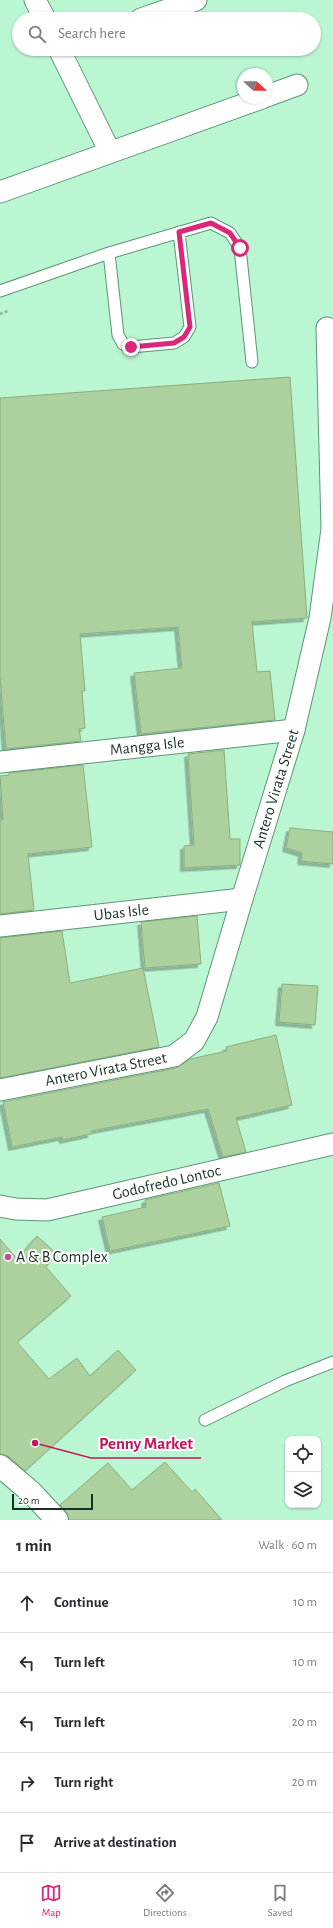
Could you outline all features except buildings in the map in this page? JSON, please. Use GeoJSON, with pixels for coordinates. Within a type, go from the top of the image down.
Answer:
{"type":"FeatureCollection","features":[{"type":"Feature","properties":{"kind":"main road"},"geometry":{"type":"LineString","coordinates":[[0,1466],[31,1492],[57,1520]]}},
{"type":"Feature","properties":{"kind":"street"},"geometry":{"type":"LineString","coordinates":[[35,0],[41,12]]}},
{"type":"Feature","properties":{"kind":"street"},"geometry":{"type":"LineString","coordinates":[[161,12],[196,0]]}},
{"type":"Feature","properties":{"kind":"street"},"geometry":{"type":"LineString","coordinates":[[62,56],[110,152]]}},
{"type":"Feature","properties":{"kind":"street"},"geometry":{"type":"LineString","coordinates":[[273,94],[297,85]]}},
{"type":"Feature","properties":{"kind":"street"},"geometry":{"type":"LineString","coordinates":[[0,192],[245,104]]}},
{"type":"Feature","properties":{"kind":"street","name":"Antero Virata Street"},"geometry":{"type":"LineString","coordinates":[[0,1090],[174,1056],[194,1041],[207,1018],[294,730],[320,618],[332,529],[327,328]]}},
{"type":"Feature","properties":{"kind":"street","name":"Mangga Isle"},"geometry":{"type":"LineString","coordinates":[[0,762],[294,730]]}},
{"type":"Feature","properties":{"kind":"street","name":"Ubas Isle"},"geometry":{"type":"LineString","coordinates":[[0,926],[242,899]]}},
{"type":"Feature","properties":{"kind":"street","name":"Godofredo Lontoc"},"geometry":{"type":"LineString","coordinates":[[0,1206],[16,1209],[47,1210],[333,1144]]}},
{"type":"Feature","properties":{"kind":"lane"},"geometry":{"type":"LineString","coordinates":[[0,291],[109,253],[211,223],[230,233],[240,248],[252,362]]}},
{"type":"Feature","properties":{"kind":"lane"},"geometry":{"type":"LineString","coordinates":[[109,253],[118,335],[123,344],[131,347],[174,343],[184,337],[190,327],[179,232]]}},
{"type":"Feature","properties":{"kind":"lane"},"geometry":{"type":"LineString","coordinates":[[205,1420],[285,1381],[333,1362]]}},
{"type":"Feature","properties":{"kind":"place","name":"A & B Complex"},"geometry":{"type":"Point","coordinates":[8,1257]}},
{"type":"Feature","properties":{"kind":"place","name":"Penny Market"},"geometry":{"type":"Point","coordinates":[35,1443]}},
{"type":"Feature","properties":{"kind":"route"},"geometry":{"type":"LineString","coordinates":[[131,347],[174,343],[184,337],[190,327],[179,232],[211,223],[230,233],[240,248]]}}]}
